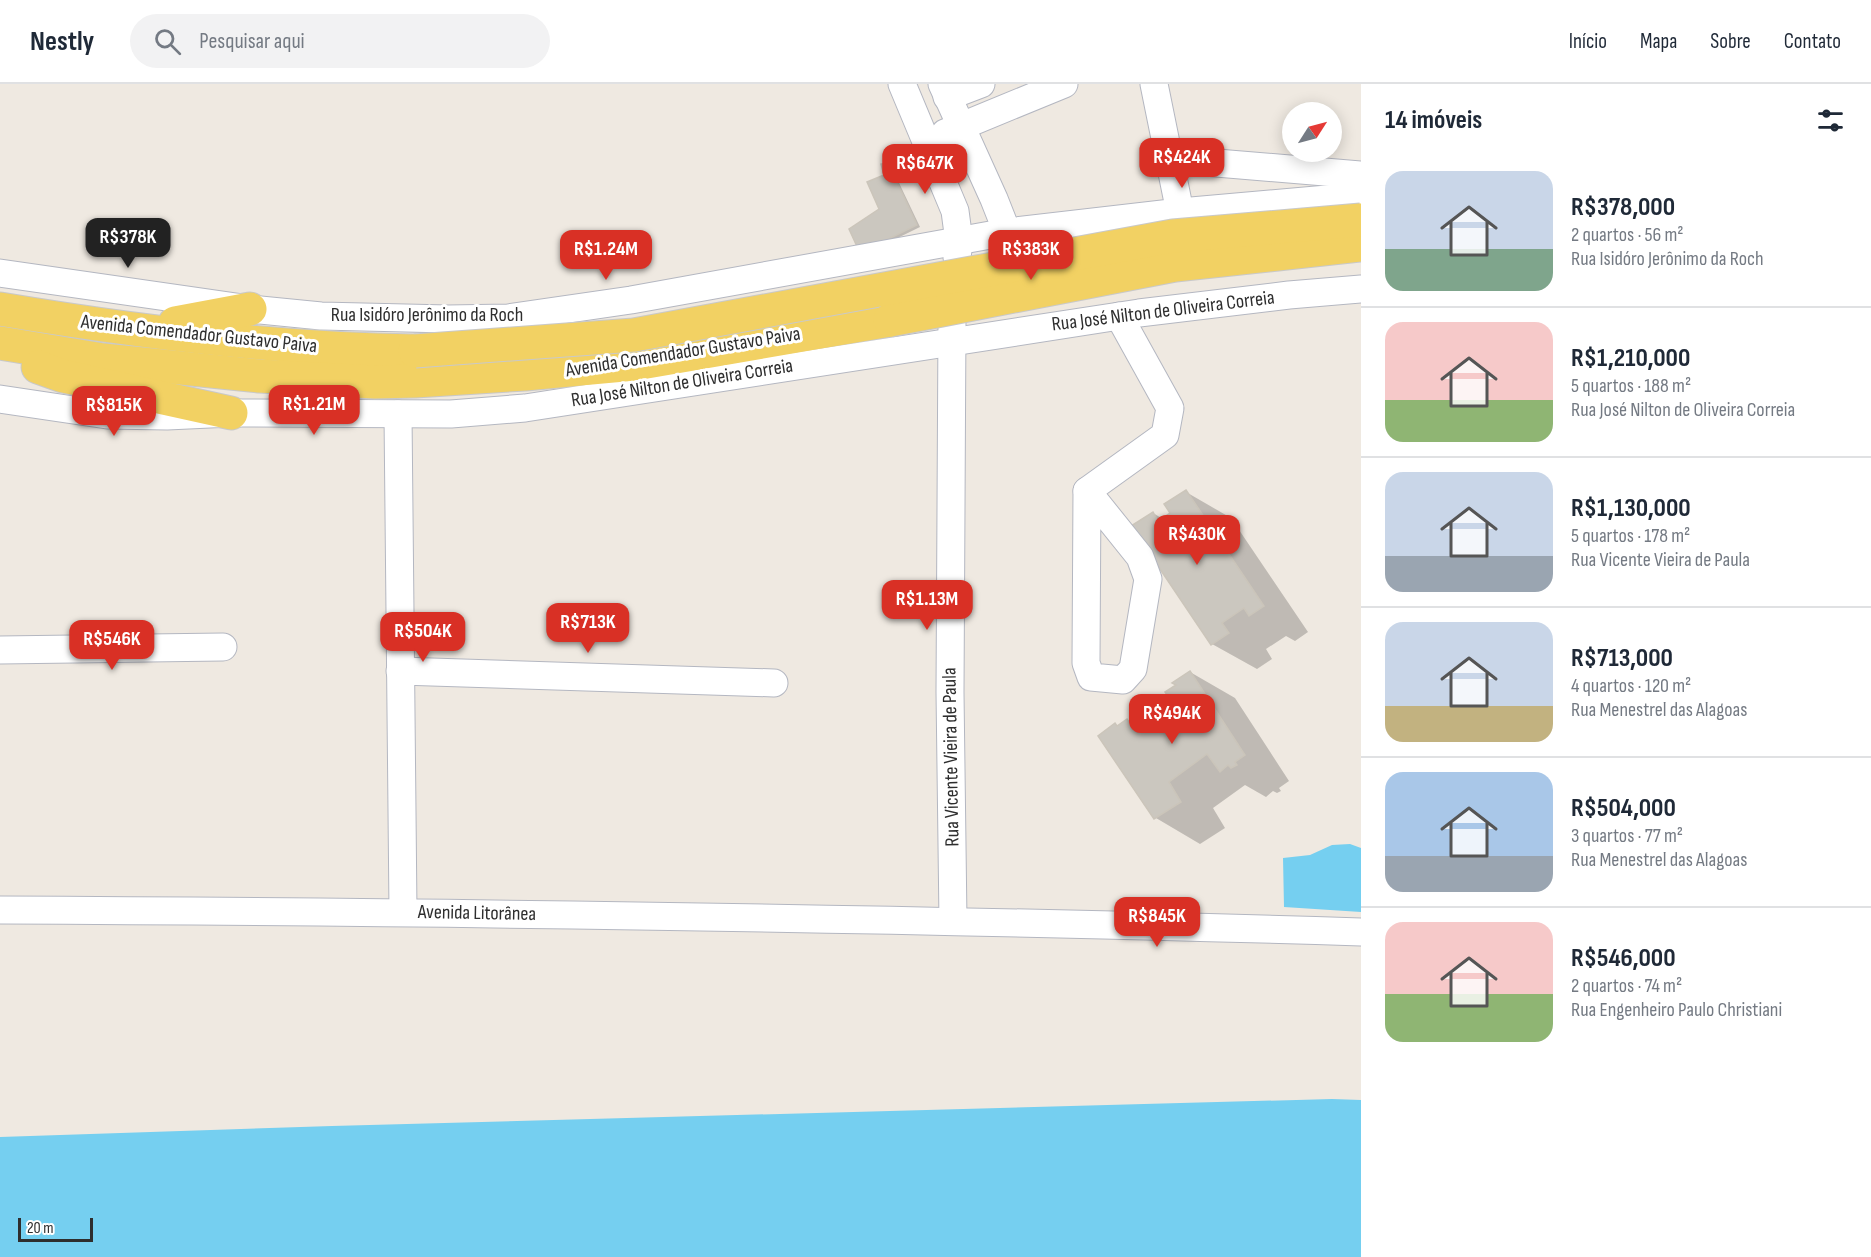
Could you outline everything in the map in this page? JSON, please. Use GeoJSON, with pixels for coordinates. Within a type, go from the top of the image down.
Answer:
{"type":"FeatureCollection","features":[{"type":"Feature","properties":{"kind":"main road","name":"Avenida Comendador Gustavo Paiva"},"geometry":{"type":"LineString","coordinates":[[0,344],[103,360],[259,376],[375,382],[415,366],[633,335],[1173,236],[1361,220]]}},
{"type":"Feature","properties":{"kind":"main road","name":"Avenida Comendador Gustavo Paiva"},"geometry":{"type":"LineString","coordinates":[[0,309],[205,337],[361,350],[415,366],[525,375],[635,364],[890,320],[1175,265],[1361,245]]}},
{"type":"Feature","properties":{"kind":"main road"},"geometry":{"type":"LineString","coordinates":[[126,328],[189,321],[250,309]]}},
{"type":"Feature","properties":{"kind":"main road"},"geometry":{"type":"LineString","coordinates":[[0,344],[34,366],[63,376],[231,413]]}},
{"type":"Feature","properties":{"kind":"street","name":"Rua Vicente Vieira de Paula"},"geometry":{"type":"LineString","coordinates":[[902,84],[955,211],[959,241],[951,340],[950,692],[953,921]]}},
{"type":"Feature","properties":{"kind":"street"},"geometry":{"type":"LineString","coordinates":[[981,84],[945,90],[1007,232],[1010,332]]}},
{"type":"Feature","properties":{"kind":"street"},"geometry":{"type":"LineString","coordinates":[[927,141],[1064,84]]}},
{"type":"Feature","properties":{"kind":"street"},"geometry":{"type":"LineString","coordinates":[[1154,84],[1180,212]]}},
{"type":"Feature","properties":{"kind":"street"},"geometry":{"type":"LineString","coordinates":[[1169,159],[1361,175]]}},
{"type":"Feature","properties":{"kind":"street"},"geometry":{"type":"LineString","coordinates":[[959,241],[1007,232],[1180,212],[1361,196]]}},
{"type":"Feature","properties":{"kind":"street","name":"Rua Isidóro Jerônimo da Roch"},"geometry":{"type":"LineString","coordinates":[[0,273],[250,309],[321,316],[508,318],[631,300],[959,241]]}},
{"type":"Feature","properties":{"kind":"street","name":"Rua José Nilton de Oliveira Correia"},"geometry":{"type":"LineString","coordinates":[[0,399],[107,415],[451,414],[525,408],[951,340],[1119,316],[1289,295],[1361,289]]}},
{"type":"Feature","properties":{"kind":"street"},"geometry":{"type":"LineString","coordinates":[[1087,491],[1165,435],[1170,408],[1119,316]]}},
{"type":"Feature","properties":{"kind":"street"},"geometry":{"type":"LineString","coordinates":[[398,414],[403,912]]}},
{"type":"Feature","properties":{"kind":"street"},"geometry":{"type":"LineString","coordinates":[[1087,491],[1140,556],[1148,579],[1133,669],[1122,680],[1091,677],[1086,663],[1087,491]]}},
{"type":"Feature","properties":{"kind":"street"},"geometry":{"type":"LineString","coordinates":[[0,650],[223,647]]}},
{"type":"Feature","properties":{"kind":"street"},"geometry":{"type":"LineString","coordinates":[[400,671],[774,683]]}},
{"type":"Feature","properties":{"kind":"street","name":"Avenida Litorânea"},"geometry":{"type":"LineString","coordinates":[[0,909],[403,912],[953,921],[1361,932]]}},
{"type":"Feature","properties":{"kind":"water"},"geometry":{"type":"Polygon","coordinates":[[[1350,844],[1361,848],[1361,912],[1284,907],[1283,858],[1310,855],[1332,845],[1350,844]]]}},
{"type":"Feature","properties":{"kind":"water"},"geometry":{"type":"Polygon","coordinates":[[[1361,1100],[1361,1257],[0,1257],[0,1137],[1361,1100]]]}},
{"type":"Feature","properties":{"kind":"building"},"geometry":{"type":"Polygon","coordinates":[[[888,163],[917,225],[860,253],[849,229],[879,209],[867,182],[884,175],[881,164],[888,163]]]}},
{"type":"Feature","properties":{"kind":"building"},"geometry":{"type":"Polygon","coordinates":[[[1186,490],[1264,606],[1249,616],[1244,608],[1222,623],[1229,633],[1211,645],[1131,526],[1153,512],[1158,521],[1170,513],[1164,504],[1186,490]]]}},
{"type":"Feature","properties":{"kind":"building"},"geometry":{"type":"Polygon","coordinates":[[[1190,671],[1245,755],[1235,762],[1237,765],[1231,768],[1228,765],[1220,772],[1207,754],[1169,782],[1181,802],[1154,819],[1098,736],[1115,723],[1117,726],[1127,719],[1137,734],[1176,707],[1165,692],[1176,685],[1172,683],[1190,671]]]}}]}
